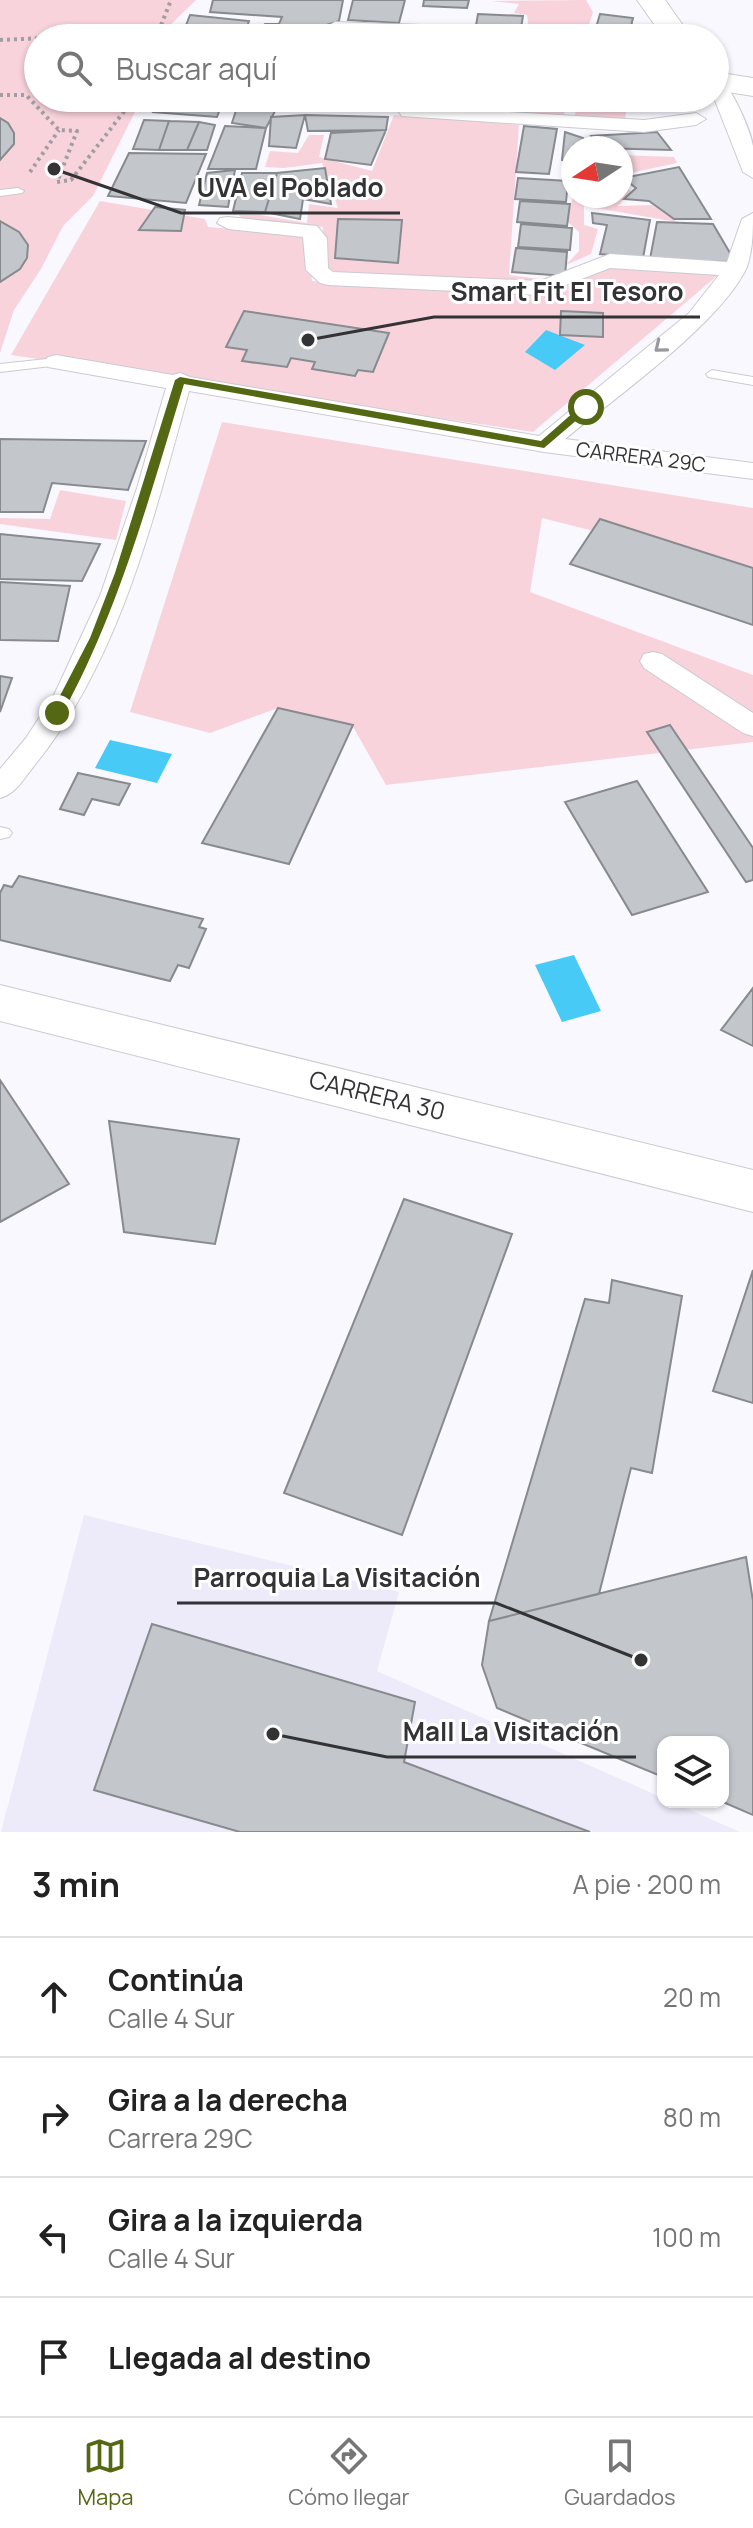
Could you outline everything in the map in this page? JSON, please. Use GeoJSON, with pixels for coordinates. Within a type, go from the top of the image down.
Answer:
{"type":"FeatureCollection","features":[{"type":"Feature","properties":{"kind":"street"},"geometry":{"type":"LineString","coordinates":[[651,0],[668,24]]}},
{"type":"Feature","properties":{"kind":"street"},"geometry":{"type":"LineString","coordinates":[[729,83],[753,87]]}},
{"type":"Feature","properties":{"kind":"street"},"geometry":{"type":"LineString","coordinates":[[409,112],[717,130]]}},
{"type":"Feature","properties":{"kind":"street"},"geometry":{"type":"LineString","coordinates":[[699,112],[753,172]]}},
{"type":"Feature","properties":{"kind":"street"},"geometry":{"type":"LineString","coordinates":[[716,112],[717,130]]}},
{"type":"Feature","properties":{"kind":"street"},"geometry":{"type":"LineString","coordinates":[[544,444],[697,318],[735,269],[753,219]]}},
{"type":"Feature","properties":{"kind":"street"},"geometry":{"type":"LineString","coordinates":[[228,223],[309,231],[316,238],[317,270],[328,278],[540,288],[557,285],[595,264],[610,261],[735,269]]}},
{"type":"Feature","properties":{"kind":"street","name":"CARRERA 29C"},"geometry":{"type":"LineString","coordinates":[[56,362],[180,380],[544,444],[753,471]]}},
{"type":"Feature","properties":{"kind":"street"},"geometry":{"type":"LineString","coordinates":[[0,788],[17,770],[57,713],[96,638],[139,515],[180,380]]}},
{"type":"Feature","properties":{"kind":"street"},"geometry":{"type":"LineString","coordinates":[[653,661],[753,726]]}},
{"type":"Feature","properties":{"kind":"street","name":"CARRERA 30"},"geometry":{"type":"LineString","coordinates":[[0,1003],[753,1191]]}},
{"type":"Feature","properties":{"kind":"lane"},"geometry":{"type":"LineString","coordinates":[[0,193],[18,191]]}},
{"type":"Feature","properties":{"kind":"lane"},"geometry":{"type":"LineString","coordinates":[[0,368],[33,362],[56,362]]}},
{"type":"Feature","properties":{"kind":"lane"},"geometry":{"type":"LineString","coordinates":[[712,374],[753,381]]}},
{"type":"Feature","properties":{"kind":"path"},"geometry":{"type":"LineString","coordinates":[[162,24],[171,0]]}},
{"type":"Feature","properties":{"kind":"path"},"geometry":{"type":"LineString","coordinates":[[0,40],[24,39]]}},
{"type":"Feature","properties":{"kind":"path"},"geometry":{"type":"LineString","coordinates":[[0,95],[24,95]]}},
{"type":"Feature","properties":{"kind":"path"},"geometry":{"type":"LineString","coordinates":[[42,112],[59,130],[77,131],[57,182],[71,180],[124,112]]}},
{"type":"Feature","properties":{"kind":"path"},"geometry":{"type":"LineString","coordinates":[[18,191],[59,130]]}},
{"type":"Feature","properties":{"kind":"shaded area"},"geometry":{"type":"Polygon","coordinates":[[[0,0],[196,0],[171,24],[24,24],[24,112],[135,112],[93,196],[63,226],[41,269],[14,310],[0,353],[0,0]]]}},
{"type":"Feature","properties":{"kind":"shaded area"},"geometry":{"type":"Polygon","coordinates":[[[586,0],[593,12],[589,24],[528,24],[527,15],[514,13],[519,4],[491,1],[586,0]]]}},
{"type":"Feature","properties":{"kind":"shaded area"},"geometry":{"type":"Polygon","coordinates":[[[486,112],[565,112],[564,114],[486,112]]]}},
{"type":"Feature","properties":{"kind":"shaded area"},"geometry":{"type":"Polygon","coordinates":[[[576,112],[626,112],[625,120],[575,115],[576,112]]]}},
{"type":"Feature","properties":{"kind":"shaded area"},"geometry":{"type":"Polygon","coordinates":[[[394,115],[519,125],[509,275],[547,280],[540,283],[325,272],[323,227],[243,220],[239,215],[260,215],[307,223],[309,204],[338,208],[322,163],[265,167],[270,151],[298,153],[309,135],[324,135],[319,157],[372,171],[394,115]]]}},
{"type":"Feature","properties":{"kind":"shaded area"},"geometry":{"type":"Polygon","coordinates":[[[633,155],[674,157],[677,163],[633,172],[633,155]]]}},
{"type":"Feature","properties":{"kind":"shaded area"},"geometry":{"type":"Polygon","coordinates":[[[100,201],[205,219],[208,227],[306,235],[312,281],[541,296],[607,268],[718,275],[533,432],[11,355],[100,201]]]}},
{"type":"Feature","properties":{"kind":"shaded area"},"geometry":{"type":"Polygon","coordinates":[[[652,205],[677,222],[596,208],[652,205]]]}},
{"type":"Feature","properties":{"kind":"shaded area"},"geometry":{"type":"Polygon","coordinates":[[[570,208],[584,208],[584,225],[598,229],[591,254],[566,265],[579,251],[579,232],[568,222],[570,208]]]}},
{"type":"Feature","properties":{"kind":"shaded area"},"geometry":{"type":"Polygon","coordinates":[[[222,422],[753,508],[753,571],[542,518],[530,592],[753,675],[753,742],[386,785],[352,725],[278,708],[210,733],[130,712],[222,422]]]}},
{"type":"Feature","properties":{"kind":"shaded area"},"geometry":{"type":"Polygon","coordinates":[[[60,490],[126,501],[116,540],[0,524],[0,518],[50,519],[60,490]]]}},
{"type":"Feature","properties":{"kind":"shaded area"},"geometry":{"type":"Polygon","coordinates":[[[84,1515],[399,1592],[377,1671],[657,1795],[657,1808],[686,1808],[740,1832],[1,1832],[84,1515]]]}},
{"type":"Feature","properties":{"kind":"water"},"geometry":{"type":"Polygon","coordinates":[[[546,330],[585,345],[555,370],[525,352],[546,330]]]}},
{"type":"Feature","properties":{"kind":"water"},"geometry":{"type":"Polygon","coordinates":[[[110,740],[172,754],[157,783],[95,768],[110,740]]]}},
{"type":"Feature","properties":{"kind":"water"},"geometry":{"type":"Polygon","coordinates":[[[574,955],[601,1011],[562,1022],[535,965],[574,955]]]}},
{"type":"Feature","properties":{"kind":"building"},"geometry":{"type":"Polygon","coordinates":[[[213,0],[343,0],[339,21],[330,24],[279,24],[282,17],[210,12],[213,0]]]}},
{"type":"Feature","properties":{"kind":"building"},"geometry":{"type":"Polygon","coordinates":[[[353,0],[405,0],[399,23],[348,20],[353,0]]]}},
{"type":"Feature","properties":{"kind":"building"},"geometry":{"type":"Polygon","coordinates":[[[424,0],[469,0],[467,8],[423,6],[424,0]]]}},
{"type":"Feature","properties":{"kind":"building"},"geometry":{"type":"Polygon","coordinates":[[[478,14],[523,16],[522,24],[476,24],[478,14]]]}},
{"type":"Feature","properties":{"kind":"building"},"geometry":{"type":"Polygon","coordinates":[[[600,14],[633,18],[632,24],[597,24],[600,14]]]}},
{"type":"Feature","properties":{"kind":"building"},"geometry":{"type":"Polygon","coordinates":[[[190,15],[249,21],[248,24],[186,24],[190,15]]]}},
{"type":"Feature","properties":{"kind":"building"},"geometry":{"type":"Polygon","coordinates":[[[153,112],[219,112],[217,117],[153,112]]]}},
{"type":"Feature","properties":{"kind":"building"},"geometry":{"type":"Polygon","coordinates":[[[236,112],[275,112],[266,128],[232,123],[236,112]]]}},
{"type":"Feature","properties":{"kind":"building"},"geometry":{"type":"Polygon","coordinates":[[[305,115],[296,148],[269,146],[271,117],[305,115]]]}},
{"type":"Feature","properties":{"kind":"building"},"geometry":{"type":"Polygon","coordinates":[[[305,115],[388,117],[386,130],[308,131],[305,115]]]}},
{"type":"Feature","properties":{"kind":"building"},"geometry":{"type":"Polygon","coordinates":[[[0,118],[8,123],[14,133],[14,144],[0,160],[0,118]]]}},
{"type":"Feature","properties":{"kind":"building"},"geometry":{"type":"Polygon","coordinates":[[[144,120],[169,121],[159,150],[133,149],[144,120]]]}},
{"type":"Feature","properties":{"kind":"building"},"geometry":{"type":"Polygon","coordinates":[[[169,121],[199,122],[187,150],[159,150],[169,121]]]}},
{"type":"Feature","properties":{"kind":"building"},"geometry":{"type":"Polygon","coordinates":[[[199,122],[215,125],[207,150],[187,150],[199,122]]]}},
{"type":"Feature","properties":{"kind":"building"},"geometry":{"type":"Polygon","coordinates":[[[225,126],[266,128],[256,169],[208,169],[225,126]]]}},
{"type":"Feature","properties":{"kind":"building"},"geometry":{"type":"Polygon","coordinates":[[[524,126],[557,129],[549,174],[516,172],[524,126]]]}},
{"type":"Feature","properties":{"kind":"building"},"geometry":{"type":"Polygon","coordinates":[[[386,130],[371,165],[325,159],[331,133],[386,130]]]}},
{"type":"Feature","properties":{"kind":"building"},"geometry":{"type":"Polygon","coordinates":[[[657,132],[671,150],[633,149],[633,136],[591,136],[657,132]]]}},
{"type":"Feature","properties":{"kind":"building"},"geometry":{"type":"Polygon","coordinates":[[[129,153],[206,154],[186,203],[108,196],[129,153]]]}},
{"type":"Feature","properties":{"kind":"building"},"geometry":{"type":"Polygon","coordinates":[[[679,167],[711,219],[674,219],[649,201],[633,200],[636,188],[633,176],[679,167]]]}},
{"type":"Feature","properties":{"kind":"building"},"geometry":{"type":"Polygon","coordinates":[[[325,168],[331,204],[303,199],[300,219],[265,212],[277,173],[325,168]]]}},
{"type":"Feature","properties":{"kind":"building"},"geometry":{"type":"Polygon","coordinates":[[[235,170],[228,207],[199,205],[207,173],[235,170]]]}},
{"type":"Feature","properties":{"kind":"building"},"geometry":{"type":"Polygon","coordinates":[[[242,173],[277,173],[265,212],[233,211],[242,173]]]}},
{"type":"Feature","properties":{"kind":"building"},"geometry":{"type":"Polygon","coordinates":[[[518,178],[561,181],[561,202],[515,199],[518,178]]]}},
{"type":"Feature","properties":{"kind":"building"},"geometry":{"type":"Polygon","coordinates":[[[520,201],[561,203],[561,208],[569,208],[567,226],[517,222],[520,201]]]}},
{"type":"Feature","properties":{"kind":"building"},"geometry":{"type":"Polygon","coordinates":[[[155,207],[185,210],[181,231],[139,230],[155,207]]]}},
{"type":"Feature","properties":{"kind":"building"},"geometry":{"type":"Polygon","coordinates":[[[592,213],[650,220],[643,258],[600,254],[607,225],[593,223],[592,213]]]}},
{"type":"Feature","properties":{"kind":"building"},"geometry":{"type":"Polygon","coordinates":[[[338,219],[402,220],[398,263],[335,258],[338,219]]]}},
{"type":"Feature","properties":{"kind":"building"},"geometry":{"type":"Polygon","coordinates":[[[0,221],[19,232],[28,245],[27,258],[20,269],[0,282],[0,221]]]}},
{"type":"Feature","properties":{"kind":"building"},"geometry":{"type":"Polygon","coordinates":[[[657,222],[713,224],[730,253],[729,262],[650,259],[657,222]]]}},
{"type":"Feature","properties":{"kind":"building"},"geometry":{"type":"Polygon","coordinates":[[[521,224],[572,228],[570,250],[518,247],[521,224]]]}},
{"type":"Feature","properties":{"kind":"building"},"geometry":{"type":"Polygon","coordinates":[[[516,248],[567,252],[565,276],[512,272],[516,248]]]}},
{"type":"Feature","properties":{"kind":"building"},"geometry":{"type":"Polygon","coordinates":[[[244,311],[389,333],[373,372],[358,370],[355,376],[312,369],[315,362],[291,358],[287,367],[242,361],[247,350],[226,347],[244,311]]]}},
{"type":"Feature","properties":{"kind":"building"},"geometry":{"type":"Polygon","coordinates":[[[561,311],[603,313],[603,337],[560,335],[561,311]]]}},
{"type":"Feature","properties":{"kind":"building"},"geometry":{"type":"Polygon","coordinates":[[[0,439],[146,441],[128,490],[52,483],[43,512],[0,512],[0,439]]]}},
{"type":"Feature","properties":{"kind":"building"},"geometry":{"type":"Polygon","coordinates":[[[600,519],[753,568],[753,625],[570,564],[600,519]]]}},
{"type":"Feature","properties":{"kind":"building"},"geometry":{"type":"Polygon","coordinates":[[[0,534],[100,544],[82,581],[0,579],[0,534]]]}},
{"type":"Feature","properties":{"kind":"building"},"geometry":{"type":"Polygon","coordinates":[[[0,582],[70,586],[58,641],[0,640],[0,582]]]}},
{"type":"Feature","properties":{"kind":"building"},"geometry":{"type":"Polygon","coordinates":[[[0,676],[12,678],[0,712],[0,676]]]}},
{"type":"Feature","properties":{"kind":"building"},"geometry":{"type":"Polygon","coordinates":[[[278,708],[353,725],[289,864],[202,843],[278,708]]]}},
{"type":"Feature","properties":{"kind":"building"},"geometry":{"type":"Polygon","coordinates":[[[670,725],[753,848],[753,880],[746,882],[647,732],[670,725]]]}},
{"type":"Feature","properties":{"kind":"building"},"geometry":{"type":"Polygon","coordinates":[[[78,773],[130,784],[119,805],[92,799],[84,815],[60,809],[78,773]]]}},
{"type":"Feature","properties":{"kind":"building"},"geometry":{"type":"Polygon","coordinates":[[[637,781],[708,892],[632,915],[565,802],[637,781]]]}},
{"type":"Feature","properties":{"kind":"building"},"geometry":{"type":"Polygon","coordinates":[[[19,876],[203,919],[199,927],[206,929],[189,968],[178,965],[170,981],[0,940],[0,893],[4,885],[12,887],[19,876]]]}},
{"type":"Feature","properties":{"kind":"building"},"geometry":{"type":"Polygon","coordinates":[[[753,988],[753,1046],[721,1030],[753,988]]]}},
{"type":"Feature","properties":{"kind":"building"},"geometry":{"type":"Polygon","coordinates":[[[0,1080],[69,1184],[0,1222],[0,1080]]]}},
{"type":"Feature","properties":{"kind":"building"},"geometry":{"type":"Polygon","coordinates":[[[109,1121],[239,1139],[215,1244],[124,1232],[109,1121]]]}},
{"type":"Feature","properties":{"kind":"building"},"geometry":{"type":"Polygon","coordinates":[[[404,1199],[512,1234],[402,1535],[284,1493],[404,1199]]]}},
{"type":"Feature","properties":{"kind":"building"},"geometry":{"type":"Polygon","coordinates":[[[753,1270],[753,1403],[713,1391],[753,1270]]]}},
{"type":"Feature","properties":{"kind":"building"},"geometry":{"type":"Polygon","coordinates":[[[612,1280],[682,1296],[652,1473],[631,1468],[599,1594],[489,1621],[585,1299],[609,1303],[612,1280]]]}},
{"type":"Feature","properties":{"kind":"building"},"geometry":{"type":"Polygon","coordinates":[[[746,1557],[753,1601],[753,1815],[729,1805],[729,1736],[657,1736],[657,1775],[497,1708],[482,1665],[489,1621],[746,1557]]]}},
{"type":"Feature","properties":{"kind":"building"},"geometry":{"type":"Polygon","coordinates":[[[152,1624],[415,1702],[404,1762],[590,1832],[240,1832],[94,1790],[152,1624]]]}},
{"type":"Feature","properties":{"kind":"place","name":"UVA el Poblado"},"geometry":{"type":"Point","coordinates":[54,169]}},
{"type":"Feature","properties":{"kind":"place","name":"Smart Fit El Tesoro"},"geometry":{"type":"Point","coordinates":[308,340]}},
{"type":"Feature","properties":{"kind":"place","name":"Parroquia La Visitación"},"geometry":{"type":"Point","coordinates":[641,1660]}},
{"type":"Feature","properties":{"kind":"place","name":"Mall La Visitación"},"geometry":{"type":"Point","coordinates":[273,1734]}},
{"type":"Feature","properties":{"kind":"route"},"geometry":{"type":"LineString","coordinates":[[57,713],[96,638],[158,457],[180,380],[544,444],[586,407]]}}]}
